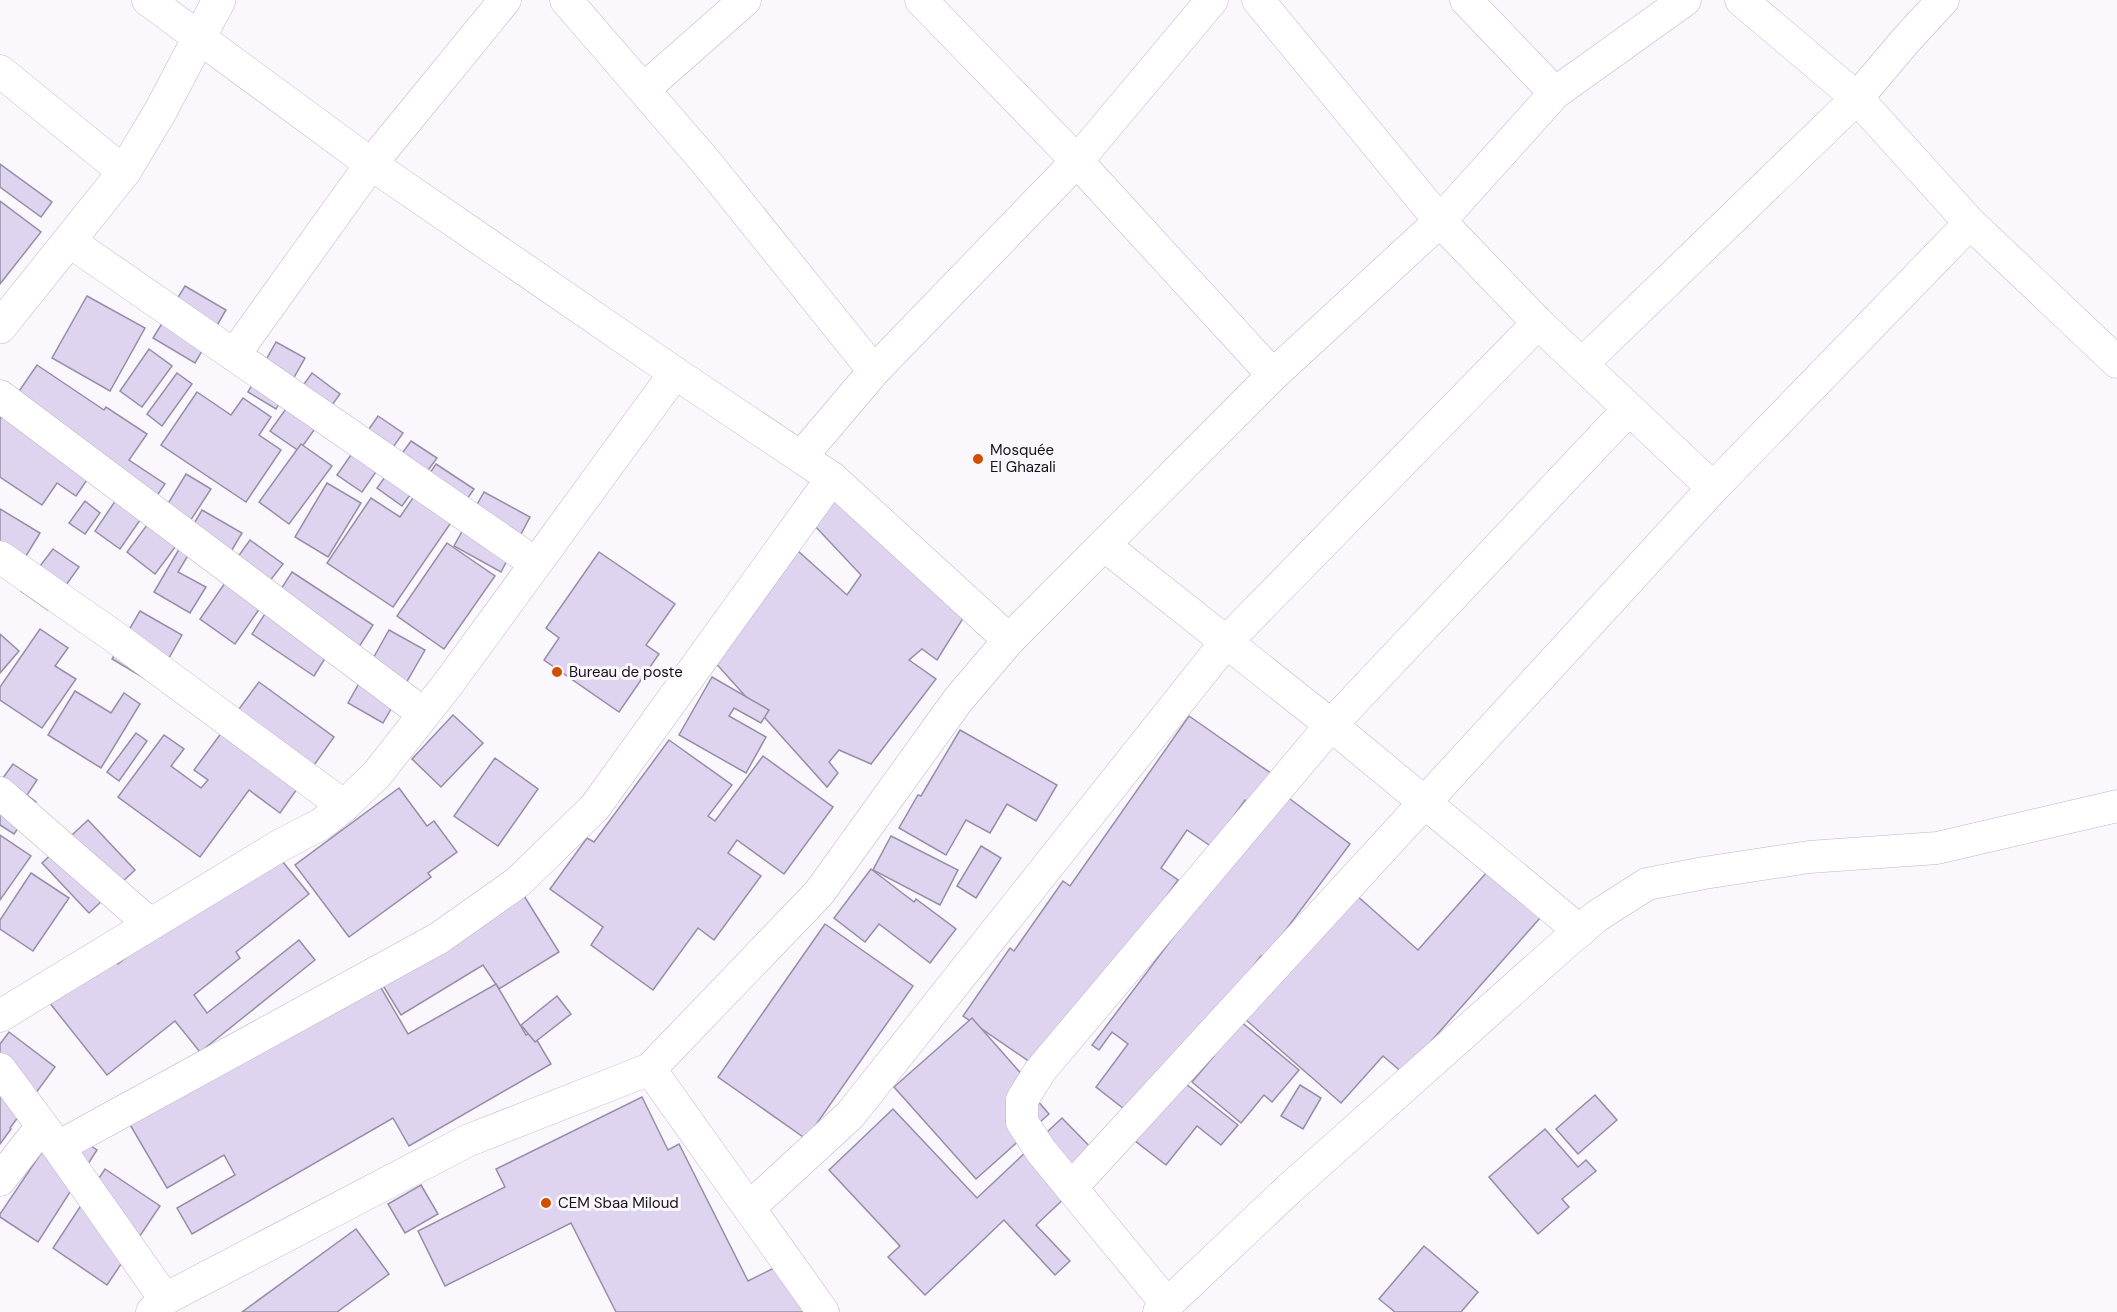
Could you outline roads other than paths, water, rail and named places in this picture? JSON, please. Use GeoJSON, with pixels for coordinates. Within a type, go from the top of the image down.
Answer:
{"type":"FeatureCollection","features":[{"type":"Feature","properties":{"kind":"street"},"geometry":{"type":"LineString","coordinates":[[148,0],[371,164],[832,478],[1009,640]]}},
{"type":"Feature","properties":{"kind":"street"},"geometry":{"type":"LineString","coordinates":[[0,327],[124,172],[160,112],[219,0]]}},
{"type":"Feature","properties":{"kind":"street"},"geometry":{"type":"LineString","coordinates":[[234,355],[371,164],[505,0]]}},
{"type":"Feature","properties":{"kind":"street"},"geometry":{"type":"LineString","coordinates":[[566,0],[706,162],[874,371]]}},
{"type":"Feature","properties":{"kind":"street"},"geometry":{"type":"LineString","coordinates":[[644,89],[745,0]]}},
{"type":"Feature","properties":{"kind":"street"},"geometry":{"type":"LineString","coordinates":[[921,0],[1077,161],[1273,375]]}},
{"type":"Feature","properties":{"kind":"street"},"geometry":{"type":"LineString","coordinates":[[801,457],[874,371],[1077,161],[1212,0]]}},
{"type":"Feature","properties":{"kind":"street"},"geometry":{"type":"LineString","coordinates":[[1258,0],[1440,221],[1538,323],[1713,488]]}},
{"type":"Feature","properties":{"kind":"street"},"geometry":{"type":"LineString","coordinates":[[1466,0],[1556,93]]}},
{"type":"Feature","properties":{"kind":"street"},"geometry":{"type":"LineString","coordinates":[[0,1069],[50,1136],[158,1305],[467,1141],[650,1069],[819,893],[958,700],[1009,640],[1273,375],[1440,221],[1556,93],[1685,0]]}},
{"type":"Feature","properties":{"kind":"street"},"geometry":{"type":"LineString","coordinates":[[1741,0],[1857,98],[1970,223],[2117,362]]}},
{"type":"Feature","properties":{"kind":"street"},"geometry":{"type":"LineString","coordinates":[[1582,364],[1857,98],[1943,0]]}},
{"type":"Feature","properties":{"kind":"street"},"geometry":{"type":"LineString","coordinates":[[0,71],[124,172]]}},
{"type":"Feature","properties":{"kind":"street"},"geometry":{"type":"LineString","coordinates":[[1071,1188],[1713,488],[1970,223]]}},
{"type":"Feature","properties":{"kind":"street"},"geometry":{"type":"LineString","coordinates":[[69,240],[535,563]]}},
{"type":"Feature","properties":{"kind":"street"},"geometry":{"type":"LineString","coordinates":[[749,1208],[850,1115],[1226,642],[1538,323]]}},
{"type":"Feature","properties":{"kind":"street"},"geometry":{"type":"LineString","coordinates":[[0,1016],[279,846],[321,824],[344,806],[377,774],[424,714],[675,373]]}},
{"type":"Feature","properties":{"kind":"street"},"geometry":{"type":"LineString","coordinates":[[0,396],[424,714]]}},
{"type":"Feature","properties":{"kind":"street"},"geometry":{"type":"LineString","coordinates":[[1629,409],[1331,725],[1040,1071],[1022,1100],[1022,1122],[1041,1152],[1163,1308],[1288,1190],[1580,930],[1597,916],[1647,884],[1809,857],[1937,848],[2117,806]]}},
{"type":"Feature","properties":{"kind":"street"},"geometry":{"type":"LineString","coordinates":[[0,1180],[50,1136],[439,938],[518,882],[595,807],[832,478]]}},
{"type":"Feature","properties":{"kind":"street"},"geometry":{"type":"LineString","coordinates":[[1104,545],[1331,725],[1580,930]]}},
{"type":"Feature","properties":{"kind":"street"},"geometry":{"type":"LineString","coordinates":[[0,558],[112,635],[344,806]]}},
{"type":"Feature","properties":{"kind":"street"},"geometry":{"type":"LineString","coordinates":[[0,794],[150,924]]}},
{"type":"Feature","properties":{"kind":"street"},"geometry":{"type":"LineString","coordinates":[[650,1069],[823,1312]]}},
{"type":"Feature","properties":{"kind":"place","name":"Mosquée El Ghazali"},"geometry":{"type":"Point","coordinates":[978,459]}},
{"type":"Feature","properties":{"kind":"place","name":"Bureau de poste"},"geometry":{"type":"Point","coordinates":[557,672]}},
{"type":"Feature","properties":{"kind":"place","name":"CEM Sbaa Miloud"},"geometry":{"type":"Point","coordinates":[546,1203]}}]}
